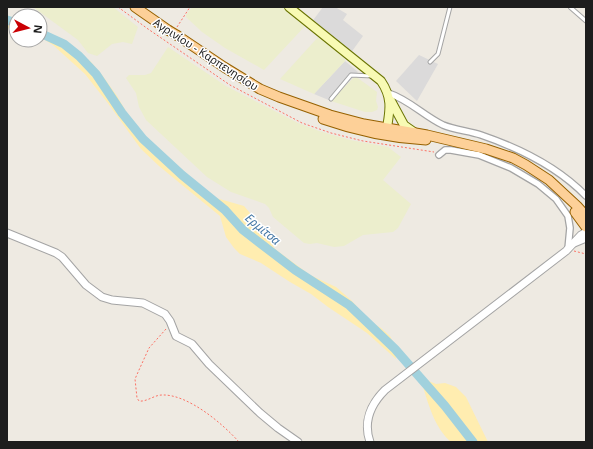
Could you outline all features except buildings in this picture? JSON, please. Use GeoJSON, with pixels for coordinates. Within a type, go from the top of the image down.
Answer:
{"type":"FeatureCollection","features":[{"type":"Feature","properties":{"kind":"main road","name":"Αγρινίου - Καρπενησίου"},"geometry":{"type":"LineString","coordinates":[[135,7],[224,67],[279,97],[330,115],[388,131],[405,139],[448,141]]}},
{"type":"Feature","properties":{"kind":"main road"},"geometry":{"type":"LineString","coordinates":[[289,7],[375,75],[381,82],[404,125],[415,133]]}},
{"type":"Feature","properties":{"kind":"main road"},"geometry":{"type":"LineString","coordinates":[[388,96],[391,105],[388,131]]}},
{"type":"Feature","properties":{"kind":"main road"},"geometry":{"type":"LineString","coordinates":[[388,131],[396,119],[396,109]]}},
{"type":"Feature","properties":{"kind":"main road","name":"Αγρινίου - Καρπενησίου"},"geometry":{"type":"LineString","coordinates":[[388,131],[415,133],[474,146],[504,155],[520,162],[549,180],[586,216]]}},
{"type":"Feature","properties":{"kind":"main road","name":"Αγρινίου - Καρπενησίου"},"geometry":{"type":"LineString","coordinates":[[565,195],[586,227]]}},
{"type":"Feature","properties":{"kind":"street"},"geometry":{"type":"LineString","coordinates":[[388,96],[400,98],[441,124],[502,142],[523,152],[540,161],[586,196]]}},
{"type":"Feature","properties":{"kind":"street"},"geometry":{"type":"LineString","coordinates":[[439,155],[445,150],[479,155],[511,168],[538,184],[556,199],[568,216],[571,246]]}},
{"type":"Feature","properties":{"kind":"street"},"geometry":{"type":"LineString","coordinates":[[534,170],[540,161]]}},
{"type":"Feature","properties":{"kind":"street"},"geometry":{"type":"LineString","coordinates":[[571,246],[581,235],[586,232]]}},
{"type":"Feature","properties":{"kind":"street"},"geometry":{"type":"LineString","coordinates":[[7,233],[56,253],[86,285],[102,297],[112,300],[144,303],[165,314],[169,318],[176,336],[192,344],[209,364],[260,412],[278,428],[298,442]]}},
{"type":"Feature","properties":{"kind":"street"},"geometry":{"type":"LineString","coordinates":[[370,442],[367,427],[370,412],[378,397],[393,383],[421,363],[452,337],[571,246],[586,238]]}},
{"type":"Feature","properties":{"kind":"lane"},"geometry":{"type":"LineString","coordinates":[[430,62],[438,54],[450,7]]}},
{"type":"Feature","properties":{"kind":"lane"},"geometry":{"type":"LineString","coordinates":[[570,7],[586,20]]}},
{"type":"Feature","properties":{"kind":"lane"},"geometry":{"type":"LineString","coordinates":[[331,99],[352,75],[375,75]]}},
{"type":"Feature","properties":{"kind":"path"},"geometry":{"type":"LineString","coordinates":[[167,43],[190,7]]}},
{"type":"Feature","properties":{"kind":"path"},"geometry":{"type":"LineString","coordinates":[[571,246],[586,254]]}},
{"type":"Feature","properties":{"kind":"path"},"geometry":{"type":"LineString","coordinates":[[171,325],[149,348],[146,357],[138,370],[135,379],[139,401],[145,401],[162,394],[183,400],[215,418],[239,442]]}},
{"type":"Feature","properties":{"kind":"shaded area"},"geometry":{"type":"Polygon","coordinates":[[[323,7],[335,7],[347,14],[343,20],[363,36],[350,54],[311,23],[323,7]]]}},
{"type":"Feature","properties":{"kind":"shaded area"},"geometry":{"type":"Polygon","coordinates":[[[419,55],[438,64],[417,101],[396,81],[419,55]]]}},
{"type":"Feature","properties":{"kind":"shaded area"},"geometry":{"type":"Polygon","coordinates":[[[345,61],[358,72],[331,101],[314,94],[345,61]]]}},
{"type":"Feature","properties":{"kind":"green space"},"geometry":{"type":"Polygon","coordinates":[[[33,7],[113,7],[138,27],[132,44],[123,42],[112,44],[97,56],[88,53],[78,40],[48,18],[48,8],[33,7]]]}},
{"type":"Feature","properties":{"kind":"green space"},"geometry":{"type":"Polygon","coordinates":[[[192,7],[286,7],[307,24],[264,70],[225,48],[202,32],[186,17],[192,7]]]}},
{"type":"Feature","properties":{"kind":"green space"},"geometry":{"type":"Polygon","coordinates":[[[320,35],[344,57],[345,61],[314,94],[280,79],[320,35]]]}},
{"type":"Feature","properties":{"kind":"green space"},"geometry":{"type":"Polygon","coordinates":[[[168,47],[226,86],[298,123],[350,140],[388,147],[401,157],[383,180],[411,204],[398,228],[393,232],[363,235],[344,246],[334,247],[317,243],[304,243],[273,217],[269,208],[265,204],[231,192],[207,177],[146,120],[139,107],[136,93],[126,78],[129,75],[145,75],[151,73],[168,47]]]}},
{"type":"Feature","properties":{"kind":"green space"},"geometry":{"type":"Polygon","coordinates":[[[355,76],[377,92],[377,110],[365,112],[331,101],[355,76]]]}},
{"type":"Feature","properties":{"kind":"sand"},"geometry":{"type":"Polygon","coordinates":[[[7,17],[8,28],[7,28],[7,17]]]}},
{"type":"Feature","properties":{"kind":"sand"},"geometry":{"type":"Polygon","coordinates":[[[48,32],[63,40],[91,62],[117,96],[141,132],[168,160],[216,198],[244,206],[263,228],[275,249],[310,275],[336,287],[351,300],[371,322],[390,336],[394,344],[396,359],[367,333],[311,294],[261,263],[240,254],[226,237],[220,216],[159,166],[141,149],[85,74],[48,42],[48,32]]]}},
{"type":"Feature","properties":{"kind":"sand"},"geometry":{"type":"Polygon","coordinates":[[[426,380],[436,384],[445,383],[456,387],[466,397],[488,442],[451,442],[445,436],[430,409],[423,387],[426,380]]]}},
{"type":"Feature","properties":{"kind":"waterway","name":"Ερμίτσα"},"geometry":{"type":"LineString","coordinates":[[48,37],[64,44],[79,56],[96,74],[122,113],[143,139],[182,175],[225,210],[243,230],[295,270],[349,305],[395,349],[445,406],[473,442]]}}]}
